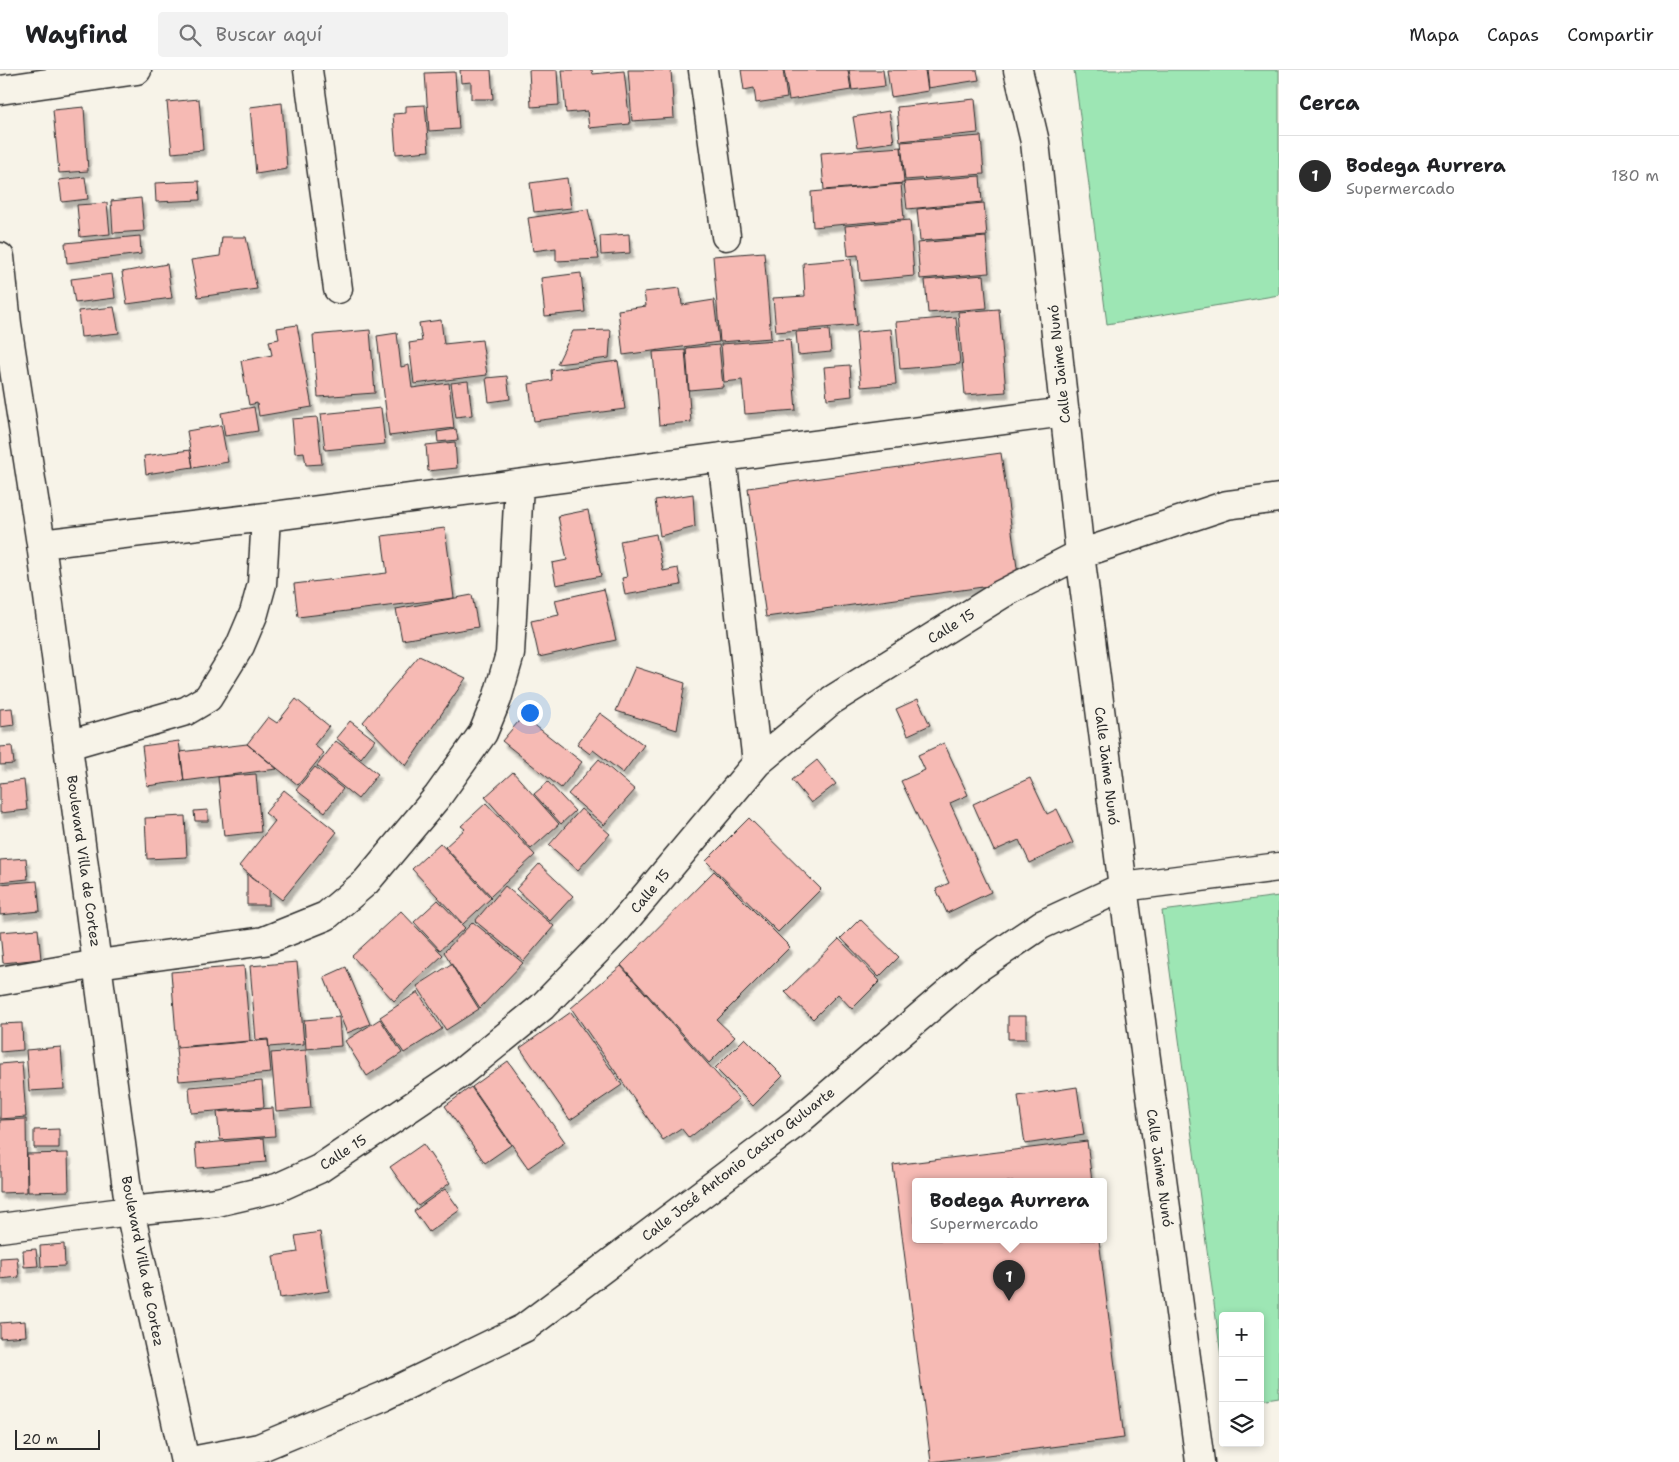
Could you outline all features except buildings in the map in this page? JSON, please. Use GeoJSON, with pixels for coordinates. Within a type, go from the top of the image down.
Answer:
{"type":"FeatureCollection","features":[{"type":"Feature","properties":{"kind":"street"},"geometry":{"type":"LineString","coordinates":[[0,90],[137,70]]}},
{"type":"Feature","properties":{"kind":"street"},"geometry":{"type":"LineString","coordinates":[[308,70],[338,288]]}},
{"type":"Feature","properties":{"kind":"street"},"geometry":{"type":"LineString","coordinates":[[703,70],[726,236]]}},
{"type":"Feature","properties":{"kind":"street","name":"Calle Jaime Nunó"},"geometry":{"type":"LineString","coordinates":[[1018,70],[1035,142],[1080,554],[1200,1462]]}},
{"type":"Feature","properties":{"kind":"street","name":"Boulevard Villa de Cortez"},"geometry":{"type":"LineString","coordinates":[[0,256],[3,324],[41,544],[130,1211],[186,1462]]}},
{"type":"Feature","properties":{"kind":"street"},"geometry":{"type":"LineString","coordinates":[[41,544],[266,517],[1065,412]]}},
{"type":"Feature","properties":{"kind":"street"},"geometry":{"type":"LineString","coordinates":[[722,457],[757,763]]}},
{"type":"Feature","properties":{"kind":"street"},"geometry":{"type":"LineString","coordinates":[[0,981],[98,964],[264,941],[326,916],[366,882],[438,796],[483,733],[497,699],[510,654],[519,484]]}},
{"type":"Feature","properties":{"kind":"street","name":"Calle 15"},"geometry":{"type":"LineString","coordinates":[[0,1228],[218,1202],[277,1188],[319,1169],[457,1076],[542,1006],[617,930],[757,763],[832,700],[1002,594],[1080,554],[1227,506],[1279,498]]}},
{"type":"Feature","properties":{"kind":"street"},"geometry":{"type":"LineString","coordinates":[[68,745],[186,711],[208,698],[240,646],[254,613],[262,584],[266,517]]}},
{"type":"Feature","properties":{"kind":"street","name":"Calle José Antonio Castro Guluarte"},"geometry":{"type":"LineString","coordinates":[[186,1462],[259,1448],[384,1396],[524,1328],[796,1123],[973,971],[1041,925],[1123,887],[1279,868]]}},
{"type":"Feature","properties":{"kind":"green space"},"geometry":{"type":"Polygon","coordinates":[[[1074,70],[1279,70],[1279,295],[1107,324],[1074,70]]]}},
{"type":"Feature","properties":{"kind":"green space"},"geometry":{"type":"Polygon","coordinates":[[[1279,896],[1279,1397],[1264,1399],[1264,1312],[1219,1312],[1219,1341],[1162,911],[1279,896]]]}},
{"type":"Feature","properties":{"kind":"place","name":"Bodega Aurrera"},"geometry":{"type":"Point","coordinates":[1009,1301]}}]}
